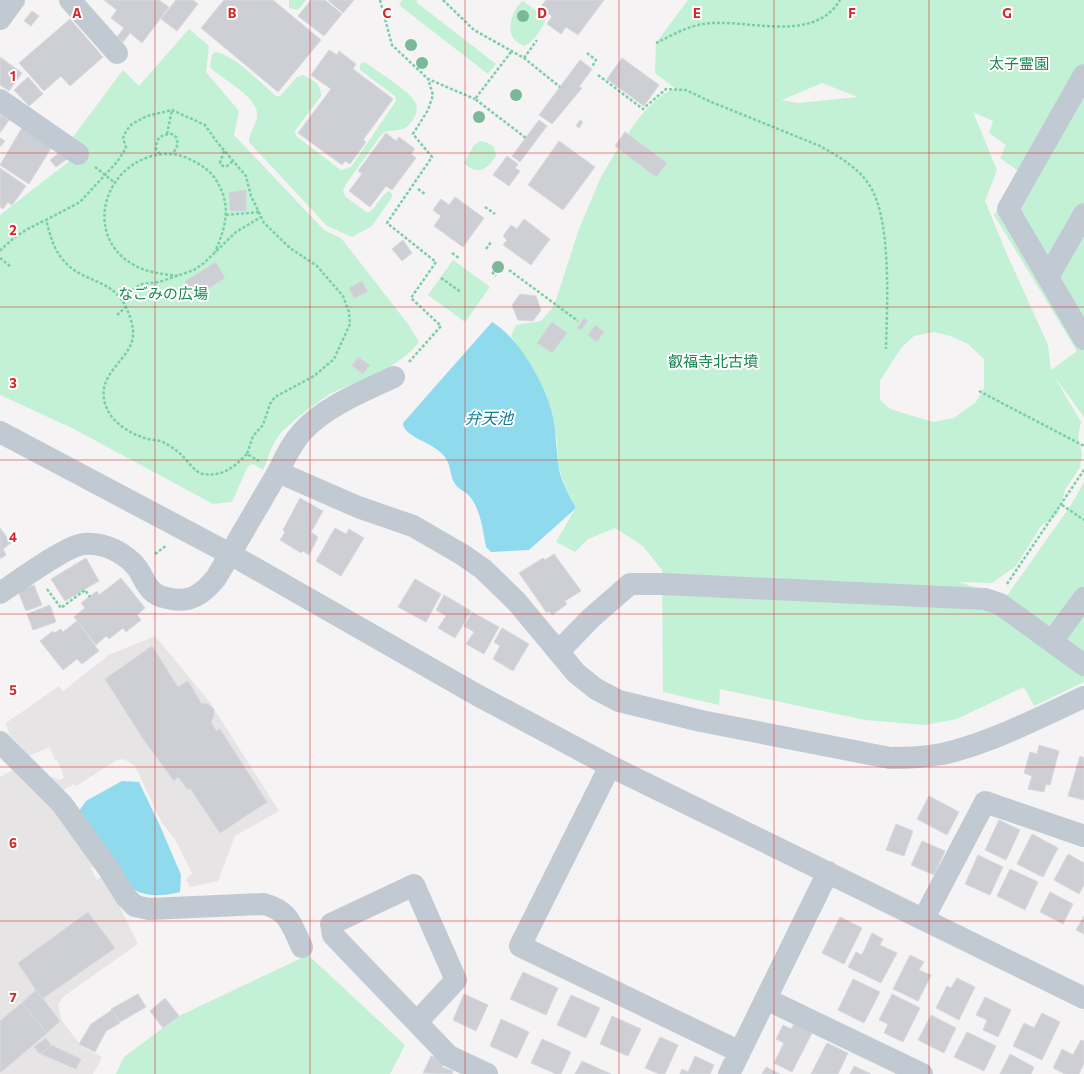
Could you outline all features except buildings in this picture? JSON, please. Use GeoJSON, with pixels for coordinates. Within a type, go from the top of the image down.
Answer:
{"type":"FeatureCollection","features":[{"type":"Feature","properties":{"kind":"street"},"geometry":{"type":"LineString","coordinates":[[0,18],[14,0]]}},
{"type":"Feature","properties":{"kind":"street"},"geometry":{"type":"LineString","coordinates":[[70,0],[117,54]]}},
{"type":"Feature","properties":{"kind":"street"},"geometry":{"type":"LineString","coordinates":[[1084,74],[1008,209],[1084,339]]}},
{"type":"Feature","properties":{"kind":"street"},"geometry":{"type":"LineString","coordinates":[[0,100],[78,154]]}},
{"type":"Feature","properties":{"kind":"street"},"geometry":{"type":"LineString","coordinates":[[1048,277],[1084,214]]}},
{"type":"Feature","properties":{"kind":"street"},"geometry":{"type":"LineString","coordinates":[[0,593],[74,546],[84,544],[102,545],[129,559],[137,568],[151,590],[159,596],[176,601],[192,599],[206,590],[230,554],[278,472],[292,444],[303,431],[331,409],[394,377]]}},
{"type":"Feature","properties":{"kind":"street"},"geometry":{"type":"LineString","coordinates":[[0,432],[230,554],[477,695],[610,766],[924,918],[1084,998]]}},
{"type":"Feature","properties":{"kind":"street"},"geometry":{"type":"LineString","coordinates":[[278,472],[358,507],[413,526],[439,539],[483,569],[516,600],[576,673],[596,689],[619,701],[701,721],[890,758],[913,758],[941,754],[970,746],[1016,728],[1084,697]]}},
{"type":"Feature","properties":{"kind":"street"},"geometry":{"type":"LineString","coordinates":[[558,651],[591,618],[630,584],[663,584],[985,599],[995,602],[1084,665]]}},
{"type":"Feature","properties":{"kind":"street"},"geometry":{"type":"LineString","coordinates":[[1052,641],[1084,598]]}},
{"type":"Feature","properties":{"kind":"street"},"geometry":{"type":"LineString","coordinates":[[0,742],[62,804],[101,871],[135,906],[149,909],[264,904],[277,907],[288,917],[302,947]]}},
{"type":"Feature","properties":{"kind":"street"},"geometry":{"type":"LineString","coordinates":[[610,766],[520,946],[740,1052]]}},
{"type":"Feature","properties":{"kind":"street"},"geometry":{"type":"LineString","coordinates":[[924,918],[985,802],[1084,836]]}},
{"type":"Feature","properties":{"kind":"street"},"geometry":{"type":"LineString","coordinates":[[729,1074],[828,872]]}},
{"type":"Feature","properties":{"kind":"street"},"geometry":{"type":"LineString","coordinates":[[417,1022],[456,980],[414,885],[331,924],[333,935],[449,1056],[476,1071]]}},
{"type":"Feature","properties":{"kind":"street"},"geometry":{"type":"LineString","coordinates":[[766,999],[922,1074]]}},
{"type":"Feature","properties":{"kind":"path"},"geometry":{"type":"LineString","coordinates":[[380,0],[392,45],[428,79],[475,100],[526,138]]}},
{"type":"Feature","properties":{"kind":"path"},"geometry":{"type":"LineString","coordinates":[[443,0],[474,30],[524,58],[560,87]]}},
{"type":"Feature","properties":{"kind":"path"},"geometry":{"type":"LineString","coordinates":[[656,43],[698,25],[716,23],[798,27],[816,20],[833,10],[840,0]]}},
{"type":"Feature","properties":{"kind":"path"},"geometry":{"type":"LineString","coordinates":[[524,58],[537,40]]}},
{"type":"Feature","properties":{"kind":"path"},"geometry":{"type":"LineString","coordinates":[[475,100],[511,52]]}},
{"type":"Feature","properties":{"kind":"path"},"geometry":{"type":"LineString","coordinates":[[587,53],[596,60],[592,67]]}},
{"type":"Feature","properties":{"kind":"path"},"geometry":{"type":"LineString","coordinates":[[598,75],[643,109],[666,89],[686,90],[709,101],[820,146],[835,154],[862,176],[873,193],[880,213],[884,238],[887,281],[886,350]]}},
{"type":"Feature","properties":{"kind":"path"},"geometry":{"type":"LineString","coordinates":[[394,377],[441,326],[410,298],[436,262],[387,223],[432,157],[413,134],[428,110],[433,95],[428,79]]}},
{"type":"Feature","properties":{"kind":"path"},"geometry":{"type":"LineString","coordinates":[[167,134],[172,110]]}},
{"type":"Feature","properties":{"kind":"path"},"geometry":{"type":"LineString","coordinates":[[0,251],[11,239],[28,228],[80,202],[117,162],[126,148],[123,138],[129,127],[147,116],[172,110],[205,125],[232,161],[246,176],[251,196],[264,223],[290,248],[317,266],[335,284],[345,301],[349,312],[350,324],[334,359],[326,367],[298,386],[275,397],[270,404],[263,425],[253,436],[247,454],[232,469],[225,473],[202,474],[196,470],[179,452],[161,441],[148,439],[132,433],[112,419],[106,409],[103,397],[106,380],[132,343],[133,324],[126,307],[117,293],[103,283],[89,279],[71,268],[63,260],[52,242],[46,220]]}},
{"type":"Feature","properties":{"kind":"path"},"geometry":{"type":"LineString","coordinates":[[160,154],[156,149],[156,143],[162,135],[167,134],[172,134],[178,140],[177,148],[173,154]]}},
{"type":"Feature","properties":{"kind":"path"},"geometry":{"type":"LineString","coordinates":[[224,151],[220,163],[223,166],[227,166],[232,161]]}},
{"type":"Feature","properties":{"kind":"path"},"geometry":{"type":"LineString","coordinates":[[178,276],[154,273],[138,267],[123,257],[114,247],[105,226],[106,198],[114,182],[123,171],[135,162],[160,154],[173,154],[182,155],[209,170],[224,192],[226,207],[226,224],[215,252]]}},
{"type":"Feature","properties":{"kind":"path"},"geometry":{"type":"LineString","coordinates":[[106,175],[114,182]]}},
{"type":"Feature","properties":{"kind":"path"},"geometry":{"type":"LineString","coordinates":[[418,189],[425,194]]}},
{"type":"Feature","properties":{"kind":"path"},"geometry":{"type":"LineString","coordinates":[[485,207],[495,214]]}},
{"type":"Feature","properties":{"kind":"path"},"geometry":{"type":"LineString","coordinates":[[226,215],[259,212]]}},
{"type":"Feature","properties":{"kind":"path"},"geometry":{"type":"LineString","coordinates":[[122,301],[135,288],[142,284],[159,282],[178,276],[204,263],[236,232],[261,217]]}},
{"type":"Feature","properties":{"kind":"path"},"geometry":{"type":"LineString","coordinates":[[486,250],[491,242]]}},
{"type":"Feature","properties":{"kind":"path"},"geometry":{"type":"LineString","coordinates":[[452,253],[459,258]]}},
{"type":"Feature","properties":{"kind":"path"},"geometry":{"type":"LineString","coordinates":[[0,258],[11,267]]}},
{"type":"Feature","properties":{"kind":"path"},"geometry":{"type":"LineString","coordinates":[[509,270],[578,321]]}},
{"type":"Feature","properties":{"kind":"path"},"geometry":{"type":"LineString","coordinates":[[492,272],[496,276]]}},
{"type":"Feature","properties":{"kind":"path"},"geometry":{"type":"LineString","coordinates":[[441,278],[461,292]]}},
{"type":"Feature","properties":{"kind":"path"},"geometry":{"type":"LineString","coordinates":[[116,315],[126,307]]}},
{"type":"Feature","properties":{"kind":"path"},"geometry":{"type":"LineString","coordinates":[[979,391],[1084,446]]}},
{"type":"Feature","properties":{"kind":"path"},"geometry":{"type":"LineString","coordinates":[[247,454],[278,472]]}},
{"type":"Feature","properties":{"kind":"path"},"geometry":{"type":"LineString","coordinates":[[995,602],[1084,470]]}},
{"type":"Feature","properties":{"kind":"path"},"geometry":{"type":"LineString","coordinates":[[1062,504],[1084,520]]}},
{"type":"Feature","properties":{"kind":"path"},"geometry":{"type":"LineString","coordinates":[[34,571],[60,608],[85,590],[90,597]]}},
{"type":"Feature","properties":{"kind":"shaded area"},"geometry":{"type":"Polygon","coordinates":[[[155,636],[209,701],[279,811],[235,836],[218,881],[190,887],[186,879],[192,873],[175,839],[162,823],[135,766],[124,759],[117,760],[76,786],[74,784],[61,791],[48,776],[61,780],[64,777],[58,761],[55,760],[50,747],[29,756],[9,734],[6,723],[59,686],[63,691],[109,655],[155,636]]]}},
{"type":"Feature","properties":{"kind":"shaded area"},"geometry":{"type":"Polygon","coordinates":[[[18,767],[44,795],[96,866],[91,868],[97,880],[102,877],[115,897],[138,944],[64,996],[58,1005],[62,1021],[82,1047],[102,1057],[93,1074],[0,1074],[0,777],[18,767]]]}},
{"type":"Feature","properties":{"kind":"green space"},"geometry":{"type":"Polygon","coordinates":[[[289,0],[306,0],[298,10],[289,8],[289,0]]]}},
{"type":"Feature","properties":{"kind":"green space"},"geometry":{"type":"Polygon","coordinates":[[[402,0],[418,0],[416,2],[496,64],[488,74],[399,5],[402,0]]]}},
{"type":"Feature","properties":{"kind":"green space","name":"叡福寺北古墳"},"geometry":{"type":"Polygon","coordinates":[[[688,0],[1084,0],[1084,417],[1054,376],[1081,422],[1078,437],[1082,454],[1080,467],[1065,490],[1058,514],[1041,526],[1016,566],[992,583],[959,582],[991,593],[1004,600],[1071,505],[1084,482],[1084,682],[1034,706],[1024,687],[957,719],[925,725],[865,720],[720,689],[719,705],[663,692],[662,570],[643,546],[615,528],[588,539],[575,552],[556,542],[575,509],[575,506],[565,487],[558,464],[557,441],[552,411],[533,369],[511,336],[516,325],[541,321],[554,306],[579,229],[601,177],[618,148],[666,163],[628,134],[642,114],[656,100],[676,89],[655,73],[656,43],[688,0]],[[822,83],[782,100],[798,103],[858,97],[822,83]],[[973,112],[997,170],[985,201],[1006,252],[1048,345],[1051,370],[1077,351],[994,215],[1021,173],[1000,158],[1006,145],[989,133],[993,121],[973,112]],[[934,332],[914,336],[901,348],[880,381],[880,400],[890,409],[933,422],[954,418],[976,402],[984,388],[984,359],[968,344],[950,336],[934,332]]]}},
{"type":"Feature","properties":{"kind":"green space"},"geometry":{"type":"Polygon","coordinates":[[[523,1],[546,18],[538,34],[524,46],[513,38],[510,27],[514,12],[523,1]]]}},
{"type":"Feature","properties":{"kind":"green space","name":"なごみの広場"},"geometry":{"type":"Polygon","coordinates":[[[189,29],[209,46],[206,72],[239,111],[234,135],[324,230],[341,238],[408,324],[419,342],[402,359],[392,366],[336,391],[306,411],[277,438],[272,446],[263,470],[253,464],[248,466],[232,502],[213,504],[74,429],[0,395],[0,215],[72,159],[64,149],[123,70],[139,86],[189,29]]]}},
{"type":"Feature","properties":{"kind":"green space"},"geometry":{"type":"Polygon","coordinates":[[[215,52],[230,58],[239,64],[276,96],[280,96],[297,77],[303,75],[316,83],[320,88],[321,96],[295,131],[296,136],[341,170],[351,167],[396,101],[395,96],[360,70],[360,64],[363,62],[366,63],[402,88],[413,99],[417,110],[412,122],[405,128],[388,131],[382,134],[346,184],[343,191],[346,197],[366,212],[370,212],[386,193],[389,191],[392,194],[392,197],[372,226],[352,237],[327,226],[249,142],[250,135],[257,119],[256,108],[246,95],[210,67],[212,55],[215,52]]]}},
{"type":"Feature","properties":{"kind":"green space"},"geometry":{"type":"Polygon","coordinates":[[[480,141],[488,143],[494,147],[496,156],[485,168],[482,170],[477,170],[464,163],[474,145],[480,141]]]}},
{"type":"Feature","properties":{"kind":"green space"},"geometry":{"type":"Polygon","coordinates":[[[453,260],[490,287],[465,322],[428,295],[453,260]]]}},
{"type":"Feature","properties":{"kind":"green space"},"geometry":{"type":"Polygon","coordinates":[[[308,955],[405,1045],[390,1074],[116,1074],[124,1057],[179,1016],[308,955]]]}},
{"type":"Feature","properties":{"kind":"water","name":"弁天池"},"geometry":{"type":"Polygon","coordinates":[[[492,322],[512,338],[529,361],[543,387],[552,412],[560,474],[575,506],[575,509],[529,550],[491,552],[486,547],[477,509],[469,496],[455,484],[447,460],[436,448],[407,432],[403,423],[492,322]]]}},
{"type":"Feature","properties":{"kind":"water"},"geometry":{"type":"Polygon","coordinates":[[[122,781],[139,782],[181,875],[180,892],[154,895],[141,893],[130,887],[79,811],[86,801],[122,781]]]}},
{"type":"Feature","properties":{"kind":"park label","name":"太子霊園"},"geometry":{"type":"Point","coordinates":[1019,63]}}]}
